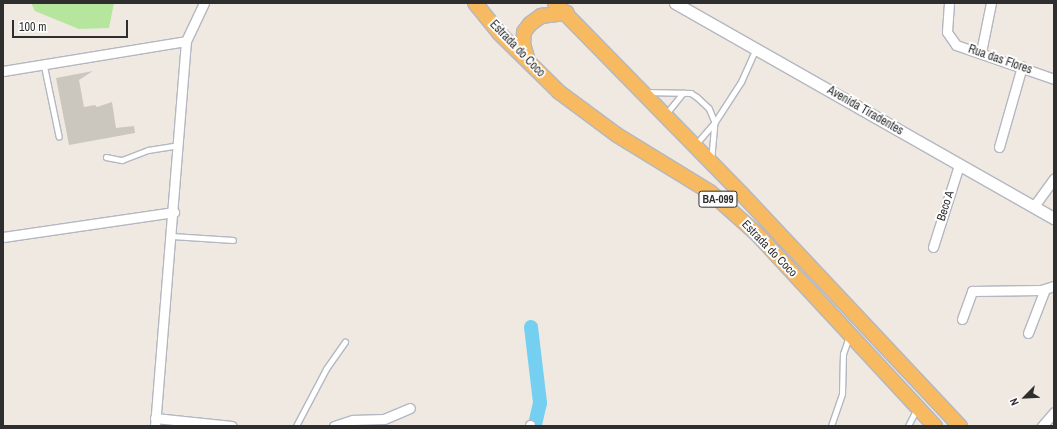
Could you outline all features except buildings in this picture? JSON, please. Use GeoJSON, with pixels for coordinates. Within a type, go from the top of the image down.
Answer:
{"type":"FeatureCollection","features":[{"type":"Feature","properties":{"kind":"highway","name":"Estrada do Coco"},"geometry":{"type":"LineString","coordinates":[[475,3],[529,65],[559,92],[617,135],[710,192],[757,234],[935,426]]}},
{"type":"Feature","properties":{"kind":"highway","name":"Estrada do Coco"},"geometry":{"type":"LineString","coordinates":[[556,3],[711,162],[960,426]]}},
{"type":"Feature","properties":{"kind":"highway"},"geometry":{"type":"LineString","coordinates":[[529,65],[523,44],[524,32],[530,24],[541,16],[567,13]]}},
{"type":"Feature","properties":{"kind":"street"},"geometry":{"type":"LineString","coordinates":[[204,3],[186,41],[174,212],[155,422],[232,426]]}},
{"type":"Feature","properties":{"kind":"street","name":"Avenida Tiradentes"},"geometry":{"type":"LineString","coordinates":[[675,3],[1054,218]]}},
{"type":"Feature","properties":{"kind":"street","name":"Rua das Flores"},"geometry":{"type":"LineString","coordinates":[[949,3],[946,32],[956,46],[981,52],[1054,79]]}},
{"type":"Feature","properties":{"kind":"street"},"geometry":{"type":"LineString","coordinates":[[981,52],[990,3]]}},
{"type":"Feature","properties":{"kind":"street"},"geometry":{"type":"LineString","coordinates":[[3,71],[186,41]]}},
{"type":"Feature","properties":{"kind":"street"},"geometry":{"type":"LineString","coordinates":[[999,147],[1022,66]]}},
{"type":"Feature","properties":{"kind":"street","name":"Beco A"},"geometry":{"type":"LineString","coordinates":[[933,247],[959,165]]}},
{"type":"Feature","properties":{"kind":"street"},"geometry":{"type":"LineString","coordinates":[[1034,206],[1054,178]]}},
{"type":"Feature","properties":{"kind":"street"},"geometry":{"type":"LineString","coordinates":[[3,237],[174,212]]}},
{"type":"Feature","properties":{"kind":"street"},"geometry":{"type":"LineString","coordinates":[[962,319],[972,291],[1050,287],[1028,333]]}},
{"type":"Feature","properties":{"kind":"street"},"geometry":{"type":"LineString","coordinates":[[334,426],[353,420],[384,420],[410,408]]}},
{"type":"Feature","properties":{"kind":"street"},"geometry":{"type":"LineString","coordinates":[[1042,426],[1054,412]]}},
{"type":"Feature","properties":{"kind":"lane"},"geometry":{"type":"LineString","coordinates":[[695,146],[715,122],[741,82],[755,49]]}},
{"type":"Feature","properties":{"kind":"lane"},"geometry":{"type":"LineString","coordinates":[[44,64],[59,136]]}},
{"type":"Feature","properties":{"kind":"lane"},"geometry":{"type":"LineString","coordinates":[[642,92],[683,93],[698,97],[709,108],[715,122],[711,162]]}},
{"type":"Feature","properties":{"kind":"lane"},"geometry":{"type":"LineString","coordinates":[[665,115],[683,93]]}},
{"type":"Feature","properties":{"kind":"lane"},"geometry":{"type":"LineString","coordinates":[[106,157],[122,160],[148,150],[178,145]]}},
{"type":"Feature","properties":{"kind":"lane"},"geometry":{"type":"LineString","coordinates":[[172,236],[233,240]]}},
{"type":"Feature","properties":{"kind":"lane"},"geometry":{"type":"LineString","coordinates":[[831,426],[842,394],[843,354],[850,334]]}},
{"type":"Feature","properties":{"kind":"lane"},"geometry":{"type":"LineString","coordinates":[[296,426],[326,369],[345,342]]}},
{"type":"Feature","properties":{"kind":"lane"},"geometry":{"type":"LineString","coordinates":[[908,426],[917,406]]}},
{"type":"Feature","properties":{"kind":"green space"},"geometry":{"type":"Polygon","coordinates":[[[31,3],[114,3],[109,28],[79,29],[35,11],[31,3]]]}},
{"type":"Feature","properties":{"kind":"waterway"},"geometry":{"type":"LineString","coordinates":[[531,327],[540,403],[535,424]]}}]}
